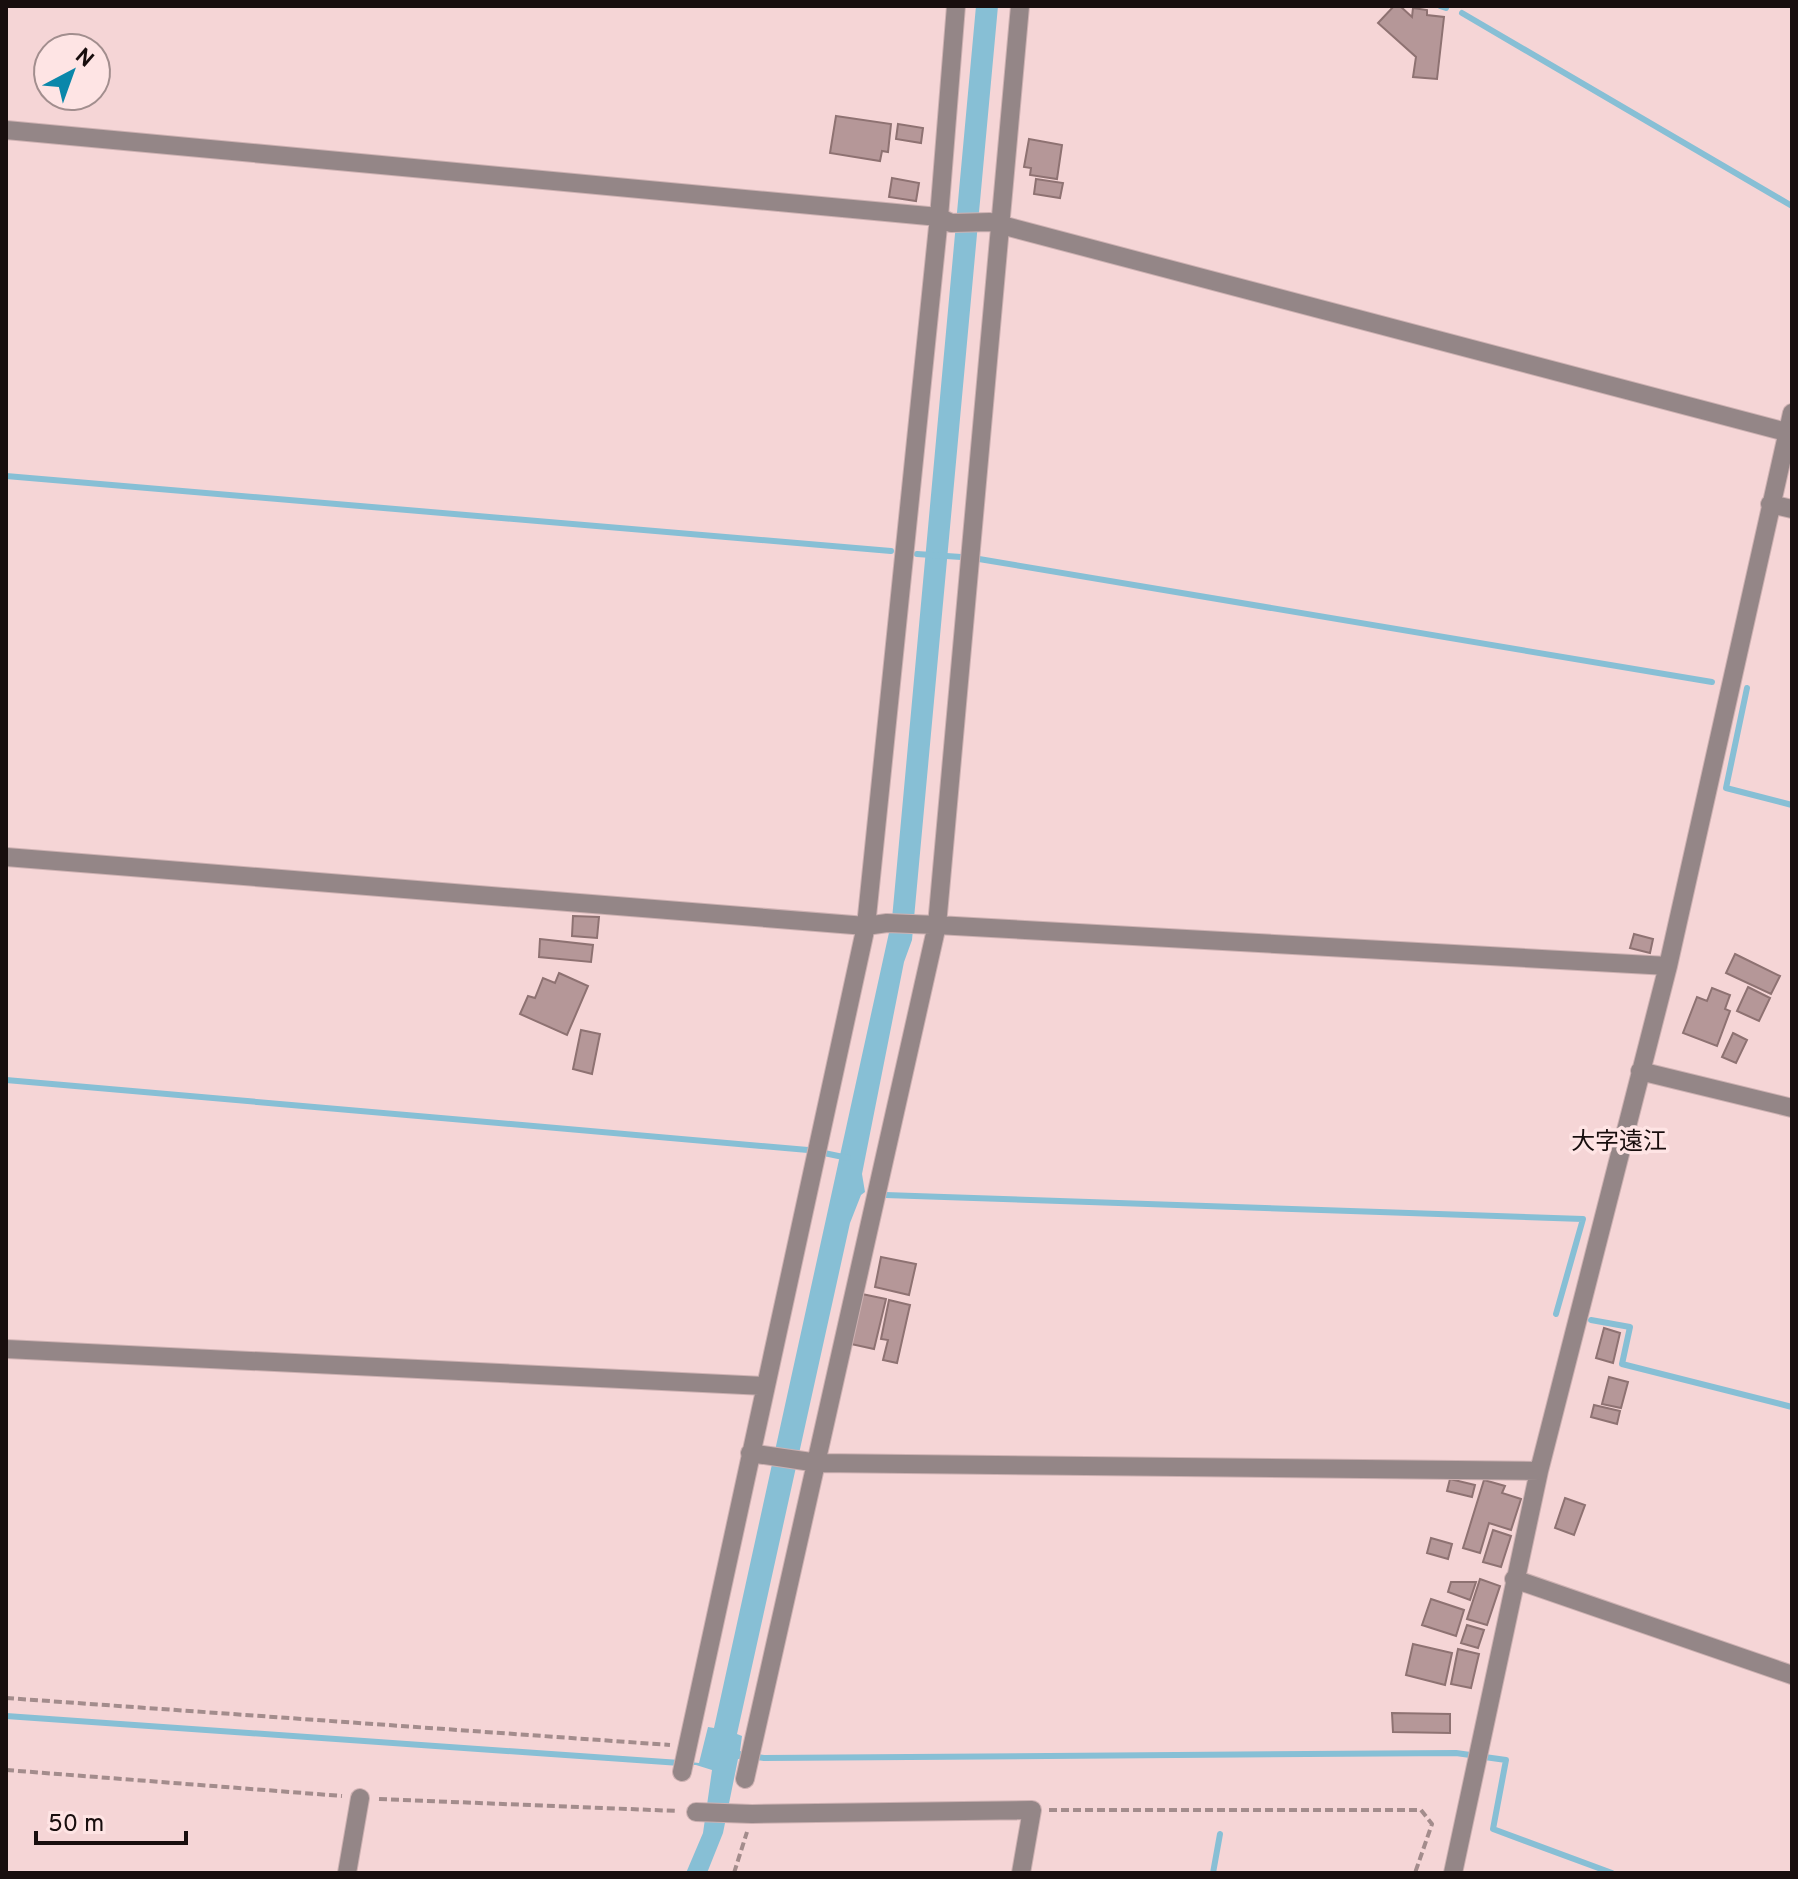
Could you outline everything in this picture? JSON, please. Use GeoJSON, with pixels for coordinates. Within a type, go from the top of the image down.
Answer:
{"type":"FeatureCollection","features":[{"type":"Feature","properties":{"kind":"street"},"geometry":{"type":"LineString","coordinates":[[685,1758],[757,1453],[765,1386],[866,926],[945,220],[956,6]]}},
{"type":"Feature","properties":{"kind":"street"},"geometry":{"type":"LineString","coordinates":[[749,1764],[811,1462],[931,925],[995,224],[1020,6]]}},
{"type":"Feature","properties":{"kind":"street"},"geometry":{"type":"LineString","coordinates":[[6,130],[995,224],[1786,432]]}},
{"type":"Feature","properties":{"kind":"street"},"geometry":{"type":"LineString","coordinates":[[1453,1873],[1539,1471],[1668,966],[1792,413]]}},
{"type":"Feature","properties":{"kind":"street"},"geometry":{"type":"LineString","coordinates":[[1770,504],[1792,509]]}},
{"type":"Feature","properties":{"kind":"street"},"geometry":{"type":"LineString","coordinates":[[6,857],[866,926],[887,923],[931,925],[1668,966]]}},
{"type":"Feature","properties":{"kind":"street"},"geometry":{"type":"LineString","coordinates":[[1640,1071],[1792,1108]]}},
{"type":"Feature","properties":{"kind":"street"},"geometry":{"type":"LineString","coordinates":[[6,1349],[765,1386]]}},
{"type":"Feature","properties":{"kind":"street"},"geometry":{"type":"LineString","coordinates":[[757,1453],[811,1462],[1539,1471]]}},
{"type":"Feature","properties":{"kind":"street"},"geometry":{"type":"LineString","coordinates":[[1514,1579],[1792,1675]]}},
{"type":"Feature","properties":{"kind":"street"},"geometry":{"type":"LineString","coordinates":[[347,1873],[360,1798]]}},
{"type":"Feature","properties":{"kind":"street"},"geometry":{"type":"LineString","coordinates":[[696,1812],[1032,1810],[1021,1873]]}},
{"type":"Feature","properties":{"kind":"path"},"geometry":{"type":"LineString","coordinates":[[6,1698],[685,1758]]}},
{"type":"Feature","properties":{"kind":"path"},"geometry":{"type":"LineString","coordinates":[[1032,1810],[1421,1810],[1432,1824],[1415,1873]]}},
{"type":"Feature","properties":{"kind":"path"},"geometry":{"type":"LineString","coordinates":[[734,1873],[744,1813]]}},
{"type":"Feature","properties":{"kind":"water"},"geometry":{"type":"Polygon","coordinates":[[[976,6],[998,6],[912,940],[904,962],[862,1174],[865,1192],[850,1223],[737,1734],[742,1736],[740,1751],[759,1755],[759,1761],[738,1759],[723,1833],[707,1873],[686,1873],[703,1833],[712,1770],[696,1765],[673,1765],[672,1760],[699,1763],[708,1727],[714,1728],[892,919],[976,6]]]}},
{"type":"Feature","properties":{"kind":"building"},"geometry":{"type":"Polygon","coordinates":[[[1394,6],[1400,6],[1412,17],[1413,8],[1427,10],[1427,15],[1444,17],[1437,79],[1413,77],[1416,57],[1378,23],[1394,6]]]}},
{"type":"Feature","properties":{"kind":"building"},"geometry":{"type":"Polygon","coordinates":[[[836,116],[891,124],[888,152],[882,151],[880,161],[830,153],[836,116]]]}},
{"type":"Feature","properties":{"kind":"building"},"geometry":{"type":"Polygon","coordinates":[[[898,124],[923,128],[921,143],[896,139],[898,124]]]}},
{"type":"Feature","properties":{"kind":"building"},"geometry":{"type":"Polygon","coordinates":[[[1029,139],[1062,145],[1057,179],[1030,175],[1031,168],[1024,167],[1029,139]]]}},
{"type":"Feature","properties":{"kind":"building"},"geometry":{"type":"Polygon","coordinates":[[[892,178],[919,183],[916,201],[889,197],[892,178]]]}},
{"type":"Feature","properties":{"kind":"building"},"geometry":{"type":"Polygon","coordinates":[[[1036,179],[1063,183],[1060,198],[1034,194],[1036,179]]]}},
{"type":"Feature","properties":{"kind":"building"},"geometry":{"type":"Polygon","coordinates":[[[573,916],[599,917],[597,938],[572,936],[573,916]]]}},
{"type":"Feature","properties":{"kind":"building"},"geometry":{"type":"Polygon","coordinates":[[[1634,934],[1653,939],[1650,953],[1630,948],[1634,934]]]}},
{"type":"Feature","properties":{"kind":"building"},"geometry":{"type":"Polygon","coordinates":[[[540,939],[593,945],[591,962],[539,957],[540,939]]]}},
{"type":"Feature","properties":{"kind":"building"},"geometry":{"type":"Polygon","coordinates":[[[1735,954],[1780,976],[1771,994],[1726,973],[1735,954]]]}},
{"type":"Feature","properties":{"kind":"building"},"geometry":{"type":"Polygon","coordinates":[[[559,973],[588,986],[567,1035],[520,1014],[528,996],[535,998],[543,978],[555,983],[559,973]]]}},
{"type":"Feature","properties":{"kind":"building"},"geometry":{"type":"Polygon","coordinates":[[[1748,987],[1770,998],[1759,1021],[1737,1011],[1748,987]]]}},
{"type":"Feature","properties":{"kind":"building"},"geometry":{"type":"Polygon","coordinates":[[[1712,988],[1730,995],[1725,1009],[1730,1011],[1717,1046],[1683,1033],[1697,997],[1707,1001],[1712,988]]]}},
{"type":"Feature","properties":{"kind":"building"},"geometry":{"type":"Polygon","coordinates":[[[581,1030],[600,1034],[592,1074],[573,1069],[581,1030]]]}},
{"type":"Feature","properties":{"kind":"building"},"geometry":{"type":"Polygon","coordinates":[[[1733,1033],[1747,1040],[1736,1063],[1722,1057],[1733,1033]]]}},
{"type":"Feature","properties":{"kind":"building"},"geometry":{"type":"Polygon","coordinates":[[[881,1257],[916,1264],[909,1295],[875,1287],[881,1257]]]}},
{"type":"Feature","properties":{"kind":"building"},"geometry":{"type":"Polygon","coordinates":[[[862,1294],[886,1299],[874,1349],[851,1344],[862,1294]]]}},
{"type":"Feature","properties":{"kind":"building"},"geometry":{"type":"Polygon","coordinates":[[[889,1300],[910,1305],[897,1363],[883,1360],[888,1340],[881,1339],[889,1300]]]}},
{"type":"Feature","properties":{"kind":"building"},"geometry":{"type":"Polygon","coordinates":[[[1604,1328],[1620,1333],[1613,1363],[1596,1358],[1604,1328]]]}},
{"type":"Feature","properties":{"kind":"building"},"geometry":{"type":"Polygon","coordinates":[[[1609,1377],[1628,1382],[1621,1408],[1602,1404],[1609,1377]]]}},
{"type":"Feature","properties":{"kind":"building"},"geometry":{"type":"Polygon","coordinates":[[[1594,1405],[1620,1411],[1617,1424],[1591,1417],[1594,1405]]]}},
{"type":"Feature","properties":{"kind":"building"},"geometry":{"type":"Polygon","coordinates":[[[1450,1479],[1475,1485],[1472,1497],[1447,1491],[1450,1479]]]}},
{"type":"Feature","properties":{"kind":"building"},"geometry":{"type":"Polygon","coordinates":[[[1484,1480],[1505,1486],[1502,1493],[1521,1499],[1511,1530],[1489,1523],[1480,1553],[1463,1548],[1484,1480]]]}},
{"type":"Feature","properties":{"kind":"building"},"geometry":{"type":"Polygon","coordinates":[[[1565,1498],[1585,1505],[1574,1535],[1555,1528],[1565,1498]]]}},
{"type":"Feature","properties":{"kind":"building"},"geometry":{"type":"Polygon","coordinates":[[[1493,1530],[1511,1536],[1501,1567],[1483,1562],[1493,1530]]]}},
{"type":"Feature","properties":{"kind":"building"},"geometry":{"type":"Polygon","coordinates":[[[1431,1538],[1452,1544],[1448,1559],[1427,1553],[1431,1538]]]}},
{"type":"Feature","properties":{"kind":"building"},"geometry":{"type":"Polygon","coordinates":[[[1480,1579],[1500,1586],[1487,1625],[1467,1619],[1480,1579]]]}},
{"type":"Feature","properties":{"kind":"building"},"geometry":{"type":"Polygon","coordinates":[[[1451,1582],[1476,1582],[1470,1600],[1448,1592],[1451,1582]]]}},
{"type":"Feature","properties":{"kind":"building"},"geometry":{"type":"Polygon","coordinates":[[[1431,1599],[1464,1610],[1456,1636],[1422,1625],[1431,1599]]]}},
{"type":"Feature","properties":{"kind":"building"},"geometry":{"type":"Polygon","coordinates":[[[1467,1625],[1484,1630],[1478,1648],[1461,1643],[1467,1625]]]}},
{"type":"Feature","properties":{"kind":"building"},"geometry":{"type":"Polygon","coordinates":[[[1413,1644],[1452,1653],[1445,1685],[1406,1675],[1413,1644]]]}},
{"type":"Feature","properties":{"kind":"building"},"geometry":{"type":"Polygon","coordinates":[[[1458,1649],[1479,1654],[1471,1688],[1451,1684],[1458,1649]]]}},
{"type":"Feature","properties":{"kind":"building"},"geometry":{"type":"Polygon","coordinates":[[[1392,1713],[1450,1714],[1450,1733],[1393,1732],[1392,1713]]]}},
{"type":"Feature","properties":{"kind":"waterway"},"geometry":{"type":"LineString","coordinates":[[1440,6],[1446,8]]}},
{"type":"Feature","properties":{"kind":"waterway"},"geometry":{"type":"LineString","coordinates":[[1462,13],[1792,206]]}},
{"type":"Feature","properties":{"kind":"waterway"},"geometry":{"type":"LineString","coordinates":[[6,476],[891,551]]}},
{"type":"Feature","properties":{"kind":"waterway"},"geometry":{"type":"LineString","coordinates":[[917,554],[961,557]]}},
{"type":"Feature","properties":{"kind":"waterway"},"geometry":{"type":"LineString","coordinates":[[979,559],[1712,682]]}},
{"type":"Feature","properties":{"kind":"waterway"},"geometry":{"type":"LineString","coordinates":[[1747,688],[1726,788],[1792,805]]}},
{"type":"Feature","properties":{"kind":"waterway"},"geometry":{"type":"LineString","coordinates":[[6,1080],[808,1150]]}},
{"type":"Feature","properties":{"kind":"waterway"},"geometry":{"type":"LineString","coordinates":[[824,1153],[848,1158]]}},
{"type":"Feature","properties":{"kind":"waterway"},"geometry":{"type":"LineString","coordinates":[[885,1195],[1583,1219],[1556,1314]]}},
{"type":"Feature","properties":{"kind":"waterway"},"geometry":{"type":"LineString","coordinates":[[1591,1320],[1630,1327],[1622,1364],[1792,1407]]}},
{"type":"Feature","properties":{"kind":"waterway"},"geometry":{"type":"LineString","coordinates":[[6,1716],[680,1763]]}},
{"type":"Feature","properties":{"kind":"waterway"},"geometry":{"type":"LineString","coordinates":[[751,1756],[1456,1753],[1506,1760],[1493,1829],[1612,1873]]}},
{"type":"Feature","properties":{"kind":"waterway"},"geometry":{"type":"LineString","coordinates":[[1213,1873],[1220,1834]]}},
{"type":"Feature","properties":{"kind":"district","name":"大字遠江"},"geometry":{"type":"Point","coordinates":[1619,1141]}}]}
